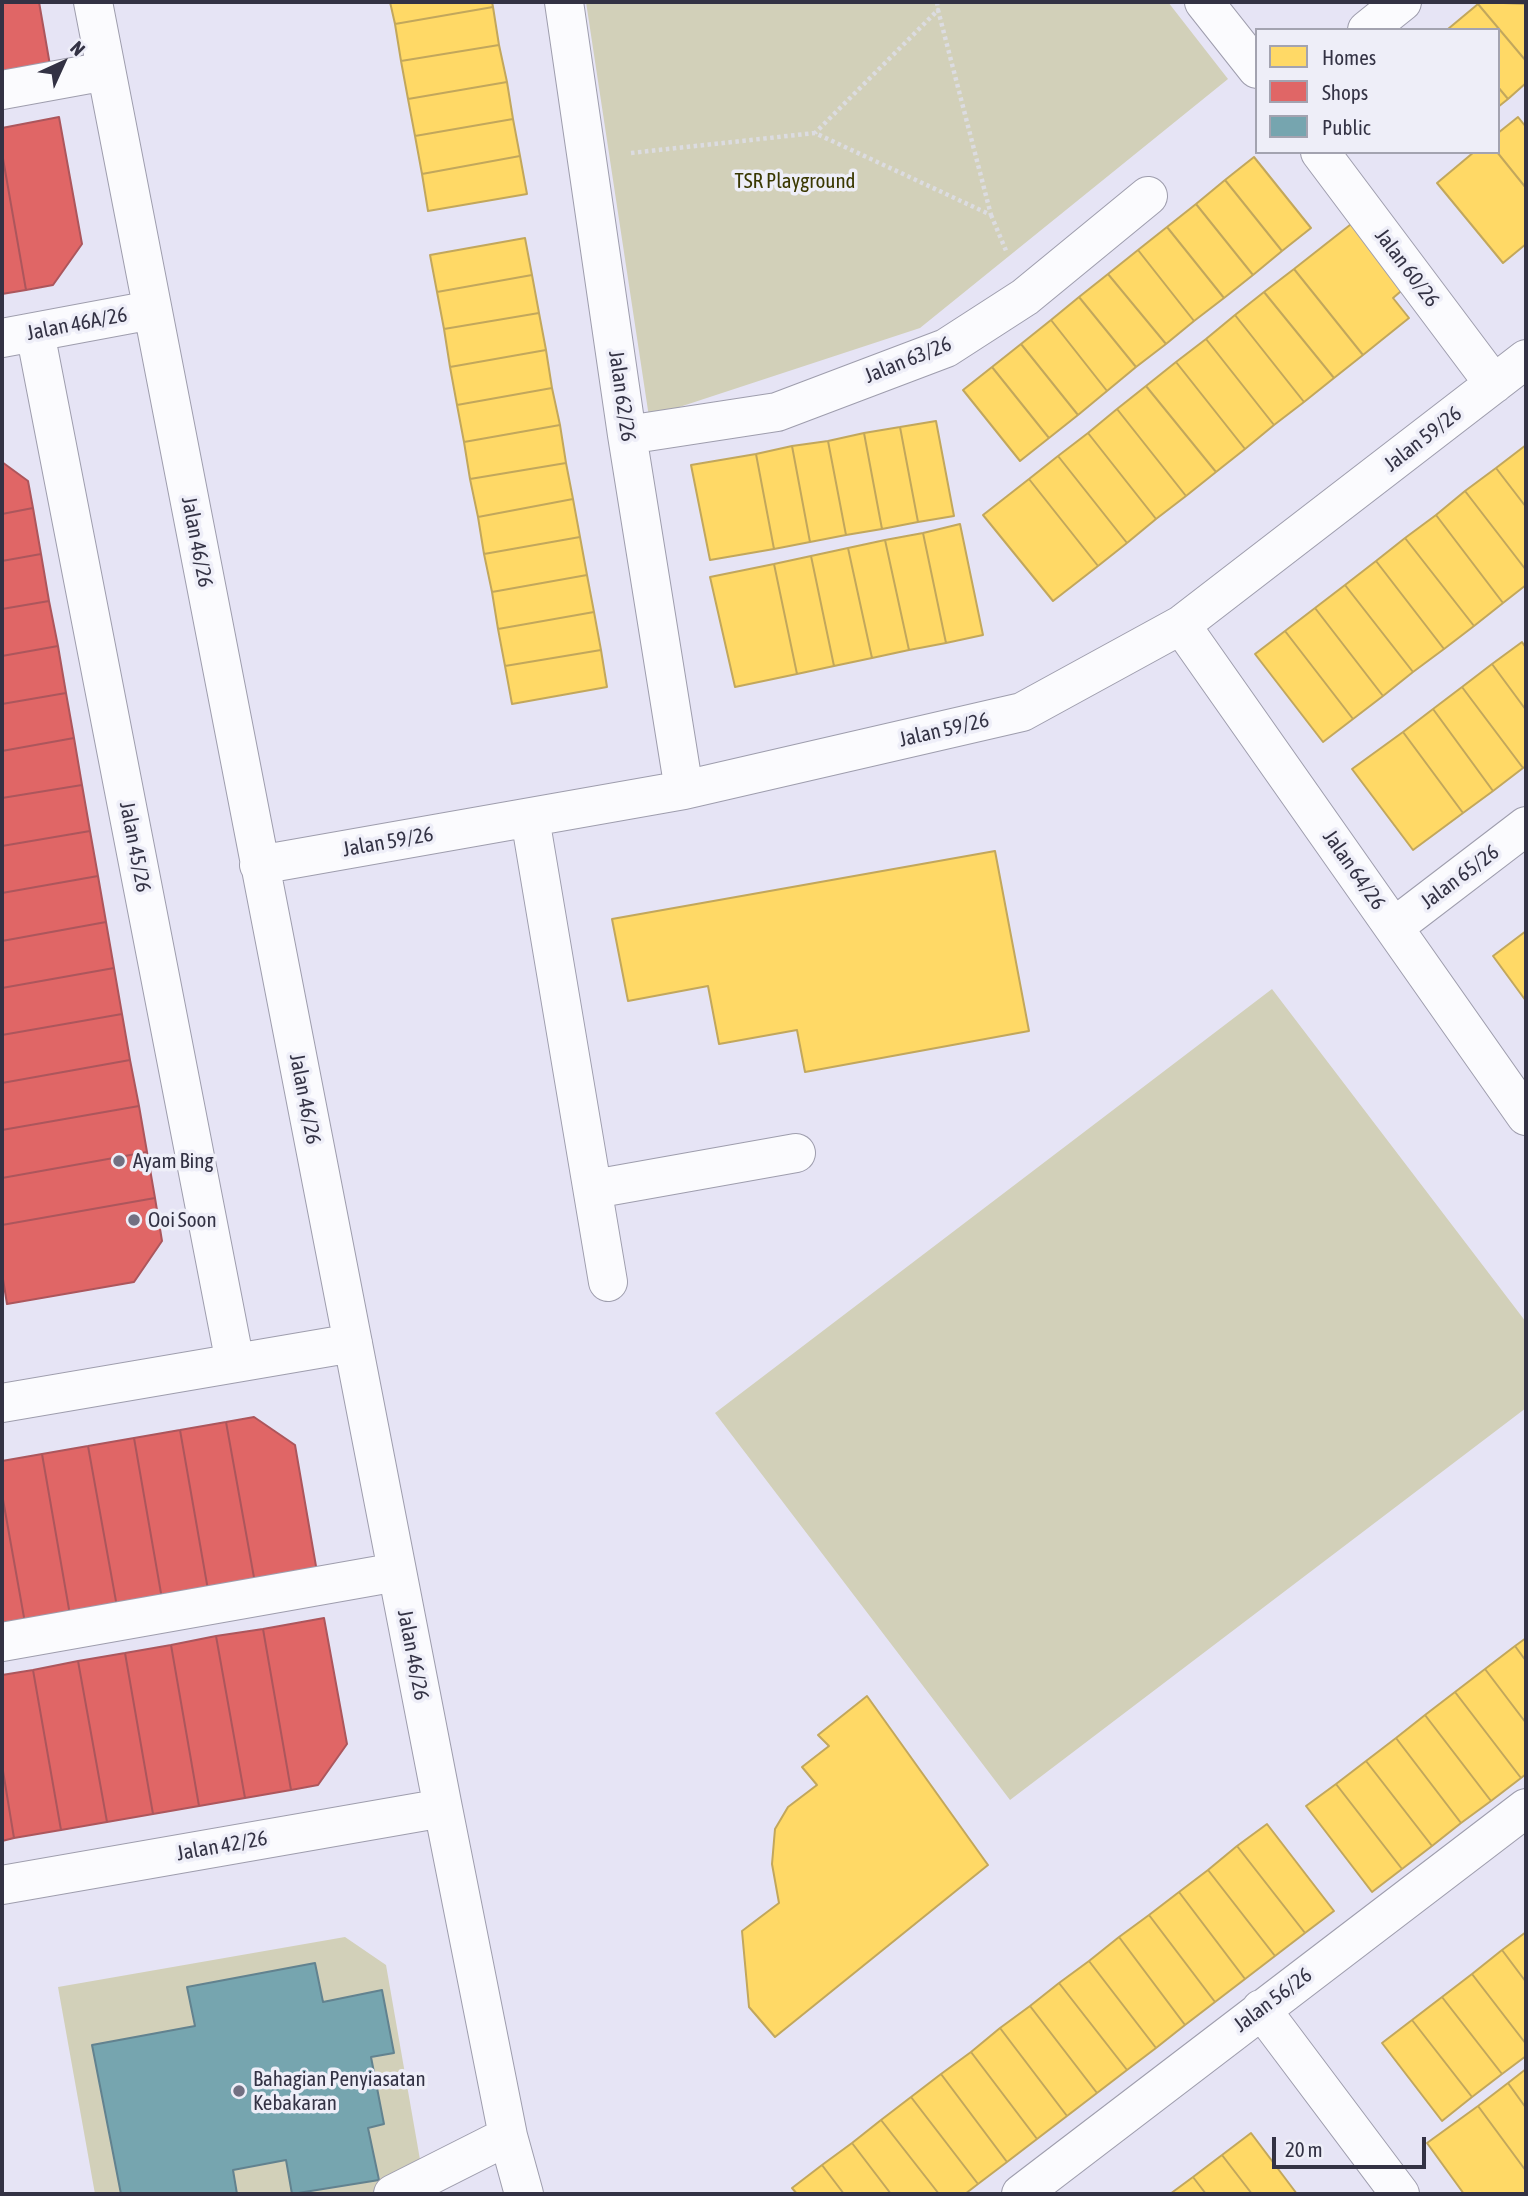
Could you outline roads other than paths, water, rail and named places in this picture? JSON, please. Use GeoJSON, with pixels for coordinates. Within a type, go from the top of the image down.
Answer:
{"type":"FeatureCollection","features":[{"type":"Feature","properties":{"kind":"street","name":"Jalan 46/26"},"geometry":{"type":"LineString","coordinates":[[93,2],[443,1808],[508,2136],[524,2194]]}},
{"type":"Feature","properties":{"kind":"street","name":"Jalan 62/26"},"geometry":{"type":"LineString","coordinates":[[564,2],[627,435],[684,790]]}},
{"type":"Feature","properties":{"kind":"street"},"geometry":{"type":"LineString","coordinates":[[1203,2],[1255,67]]}},
{"type":"Feature","properties":{"kind":"street"},"geometry":{"type":"LineString","coordinates":[[1370,28],[1402,2]]}},
{"type":"Feature","properties":{"kind":"street"},"geometry":{"type":"LineString","coordinates":[[2,90],[106,71]]}},
{"type":"Feature","properties":{"kind":"street","name":"Jalan 60/26"},"geometry":{"type":"LineString","coordinates":[[1322,154],[1494,384]]}},
{"type":"Feature","properties":{"kind":"street","name":"Jalan 63/26"},"geometry":{"type":"LineString","coordinates":[[627,435],[776,412],[946,348],[1025,297],[1148,196]]}},
{"type":"Feature","properties":{"kind":"street","name":"Jalan 46A/26"},"geometry":{"type":"LineString","coordinates":[[18,335],[152,310]]}},
{"type":"Feature","properties":{"kind":"street","name":"Jalan 45/26"},"geometry":{"type":"LineString","coordinates":[[18,335],[236,1363]]}},
{"type":"Feature","properties":{"kind":"street","name":"Jalan 59/26"},"geometry":{"type":"LineString","coordinates":[[259,865],[684,790],[1022,712],[1181,625],[1526,359]]}},
{"type":"Feature","properties":{"kind":"street","name":"Jalan 64/26"},"geometry":{"type":"LineString","coordinates":[[1181,625],[1526,1116]]}},
{"type":"Feature","properties":{"kind":"street"},"geometry":{"type":"LineString","coordinates":[[530,818],[608,1282]]}},
{"type":"Feature","properties":{"kind":"street","name":"Jalan 65/26"},"geometry":{"type":"LineString","coordinates":[[1394,927],[1526,826]]}},
{"type":"Feature","properties":{"kind":"street"},"geometry":{"type":"LineString","coordinates":[[594,1189],[796,1153]]}},
{"type":"Feature","properties":{"kind":"street"},"geometry":{"type":"LineString","coordinates":[[2,1399],[352,1343]]}},
{"type":"Feature","properties":{"kind":"street"},"geometry":{"type":"LineString","coordinates":[[2,1642],[397,1572]]}},
{"type":"Feature","properties":{"kind":"street","name":"Jalan 42/26"},"geometry":{"type":"LineString","coordinates":[[2,1885],[443,1808]]}},
{"type":"Feature","properties":{"kind":"street","name":"Jalan 56/26"},"geometry":{"type":"LineString","coordinates":[[1021,2194],[1526,1808]]}},
{"type":"Feature","properties":{"kind":"street"},"geometry":{"type":"LineString","coordinates":[[1261,2009],[1400,2194]]}},
{"type":"Feature","properties":{"kind":"street"},"geometry":{"type":"LineString","coordinates":[[393,2194],[508,2136]]}},
{"type":"Feature","properties":{"kind":"place","name":"Ayam Bing"},"geometry":{"type":"Point","coordinates":[119,1161]}},
{"type":"Feature","properties":{"kind":"place","name":"Ooi Soon"},"geometry":{"type":"Point","coordinates":[134,1220]}},
{"type":"Feature","properties":{"kind":"place","name":"Bahagian Penyiasatan Kebakaran"},"geometry":{"type":"Point","coordinates":[239,2091]}},
{"type":"Feature","properties":{"kind":"park label","name":"TSR Playground"},"geometry":{"type":"Point","coordinates":[795,181]}}]}
